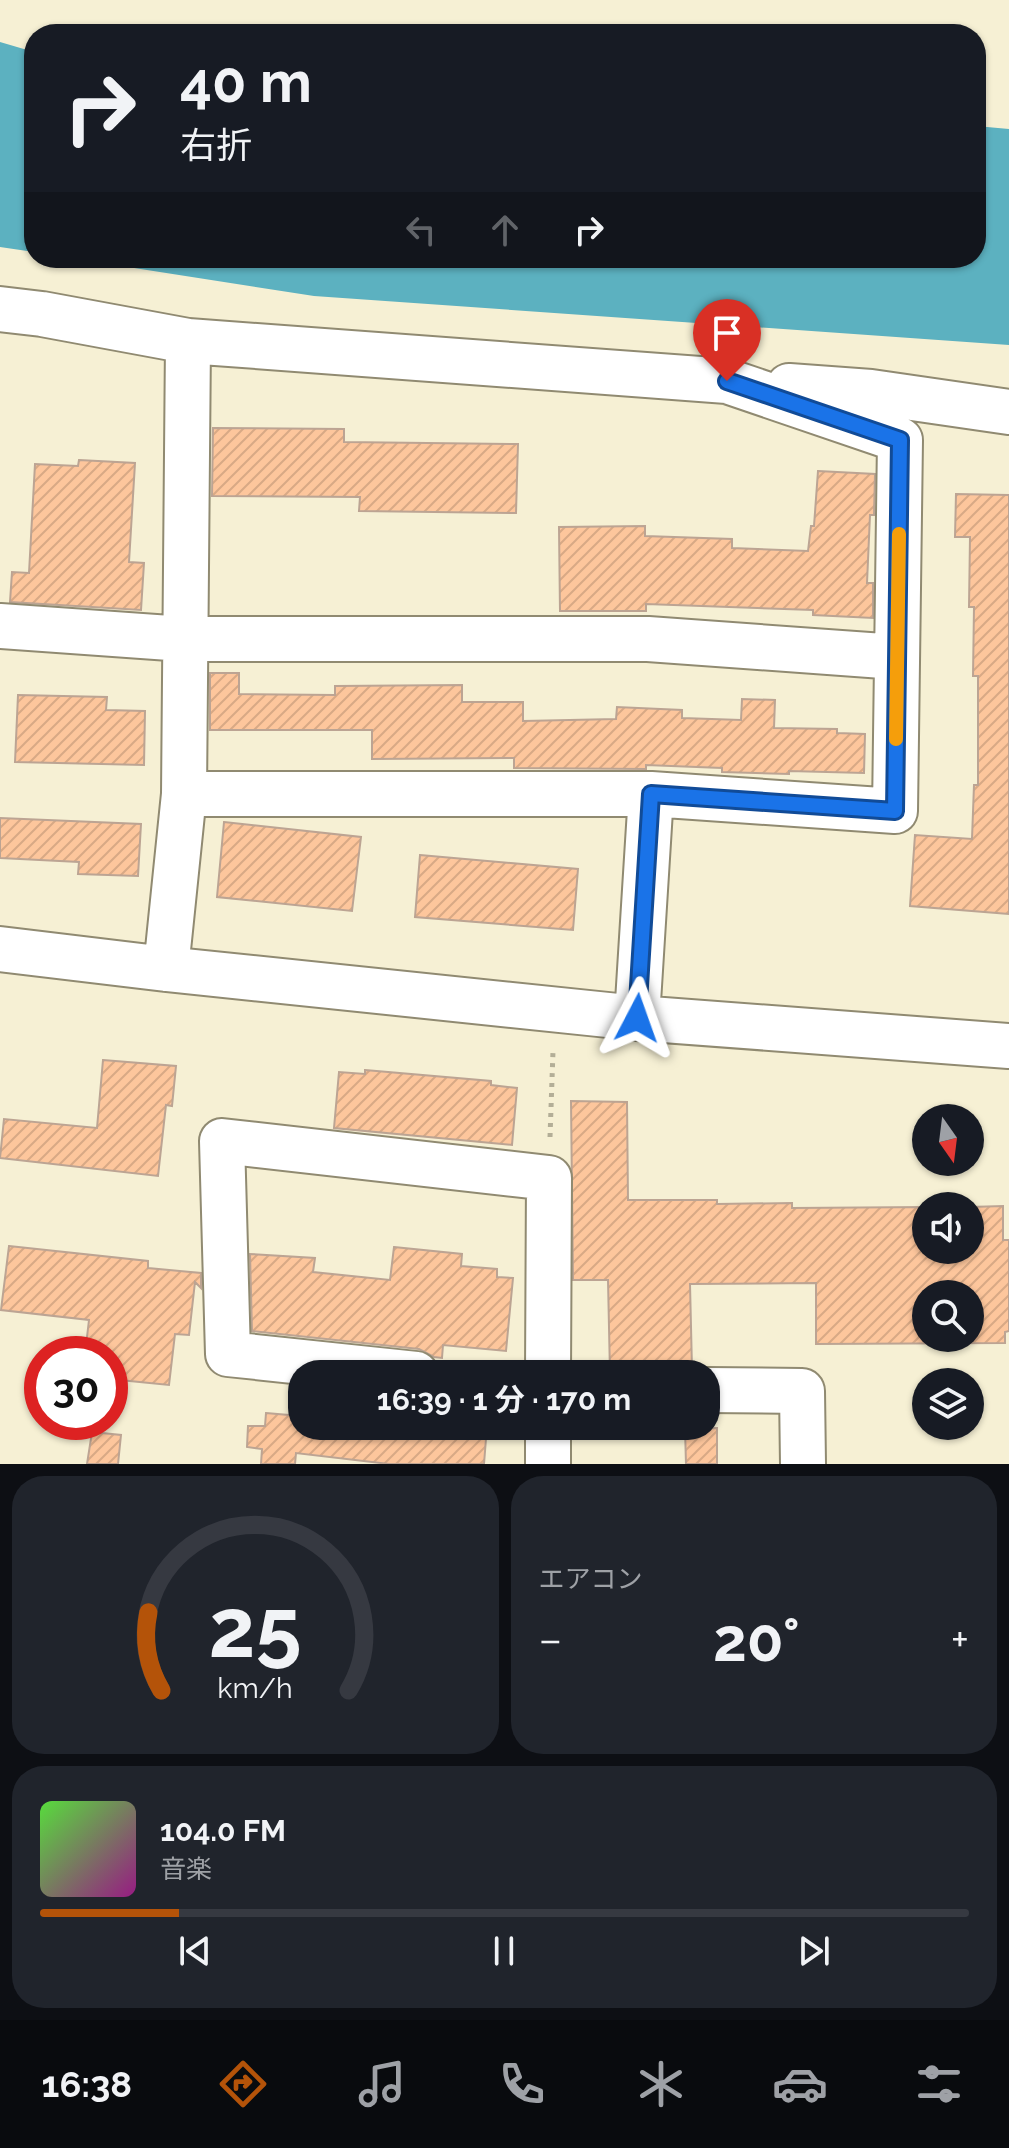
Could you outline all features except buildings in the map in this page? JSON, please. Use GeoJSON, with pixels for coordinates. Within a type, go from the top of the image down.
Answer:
{"type":"FeatureCollection","features":[{"type":"Feature","properties":{"kind":"street"},"geometry":{"type":"LineString","coordinates":[[0,309],[188,341],[871,392],[1009,412]]}},
{"type":"Feature","properties":{"kind":"street"},"geometry":{"type":"LineString","coordinates":[[166,969],[184,794],[188,341]]}},
{"type":"Feature","properties":{"kind":"street"},"geometry":{"type":"LineString","coordinates":[[184,794],[651,794],[895,811],[900,440],[727,381]]}},
{"type":"Feature","properties":{"kind":"street"},"geometry":{"type":"LineString","coordinates":[[0,626],[184,639],[648,639],[897,657]]}},
{"type":"Feature","properties":{"kind":"street"},"geometry":{"type":"LineString","coordinates":[[637,1018],[651,794]]}},
{"type":"Feature","properties":{"kind":"street"},"geometry":{"type":"LineString","coordinates":[[0,949],[637,1018],[1009,1046]]}},
{"type":"Feature","properties":{"kind":"street"},"geometry":{"type":"LineString","coordinates":[[288,1360],[228,1354],[222,1141],[549,1178],[548,1360]]}},
{"type":"Feature","properties":{"kind":"street"},"geometry":{"type":"LineString","coordinates":[[720,1390],[802,1391],[803,1464]]}},
{"type":"Feature","properties":{"kind":"street"},"geometry":{"type":"LineString","coordinates":[[548,1440],[548,1464]]}},
{"type":"Feature","properties":{"kind":"path"},"geometry":{"type":"LineString","coordinates":[[549,1178],[553,1050]]}},
{"type":"Feature","properties":{"kind":"water"},"geometry":{"type":"Polygon","coordinates":[[[0,42],[24,49],[24,251],[0,247],[0,42]]]}},
{"type":"Feature","properties":{"kind":"water"},"geometry":{"type":"Polygon","coordinates":[[[986,127],[1009,129],[1009,345],[314,296],[134,268],[986,268],[986,127]]]}},
{"type":"Feature","properties":{"kind":"slow traffic"},"geometry":{"type":"LineString","coordinates":[[896,739],[899,534]]}},
{"type":"Feature","properties":{"kind":"route"},"geometry":{"type":"LineString","coordinates":[[637,1018],[651,794],[895,811],[900,440],[727,381]]}}]}
